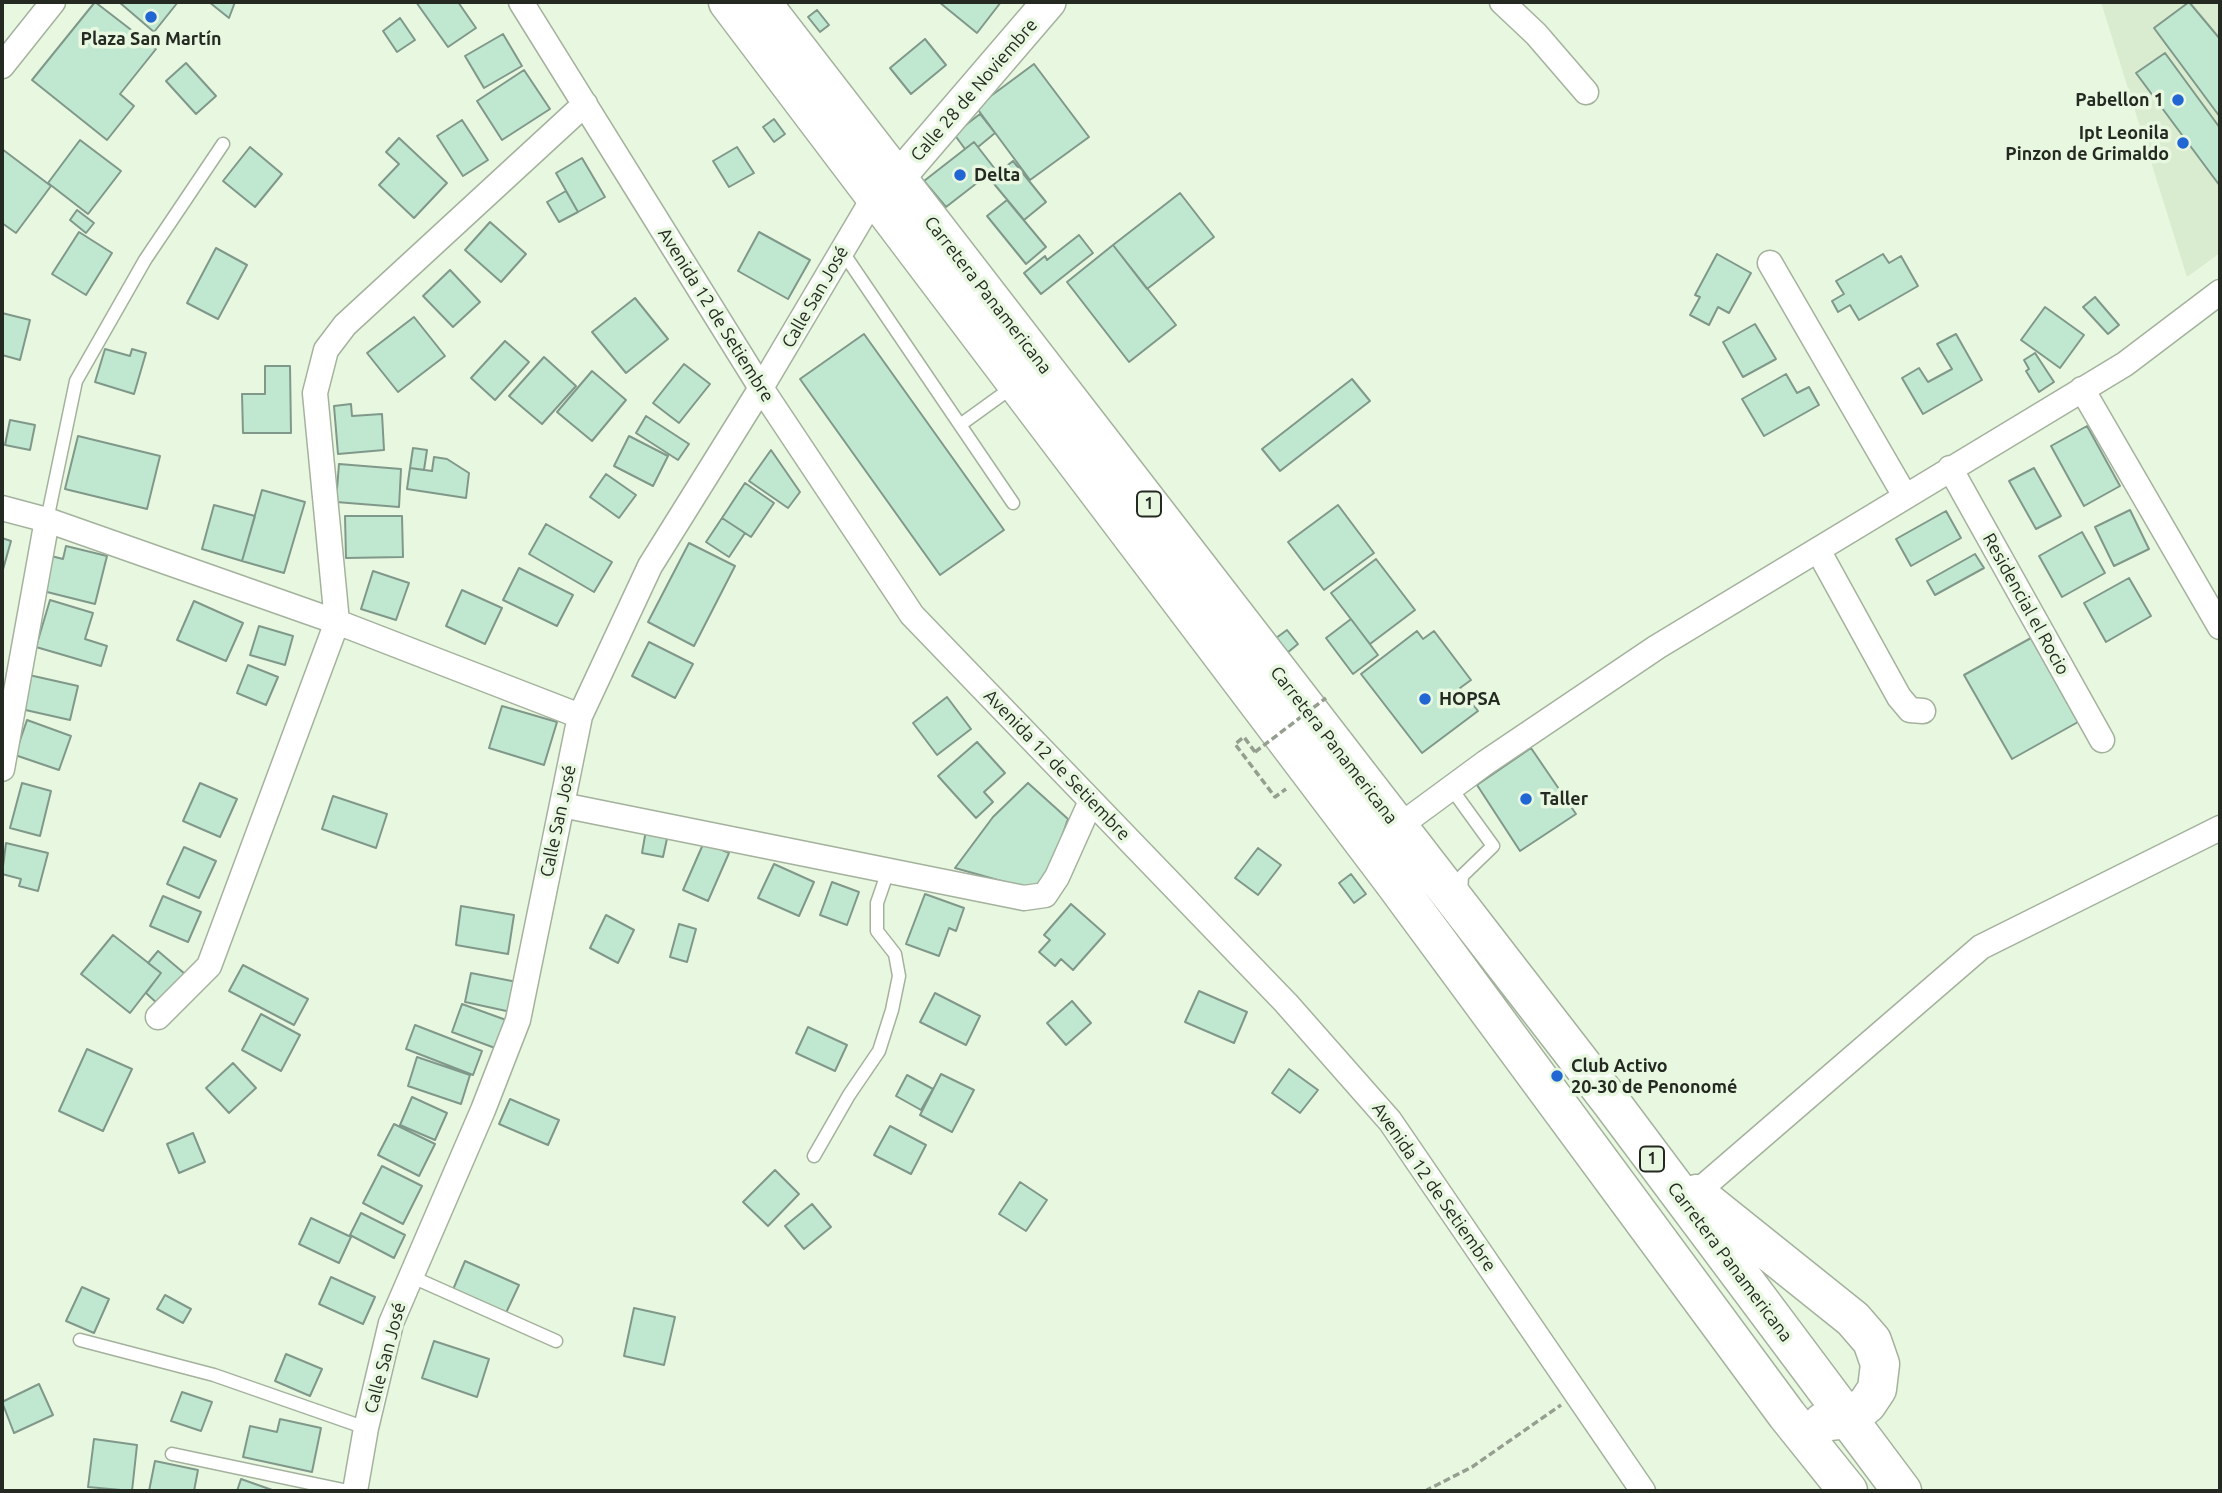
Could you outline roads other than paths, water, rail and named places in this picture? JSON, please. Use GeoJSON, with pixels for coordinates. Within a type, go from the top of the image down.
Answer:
{"type":"FeatureCollection","features":[{"type":"Feature","properties":{"kind":"highway","name":"Carretera Panamericana"},"geometry":{"type":"LineString","coordinates":[[728,2],[886,188],[1398,827],[1902,1491]]}},
{"type":"Feature","properties":{"kind":"highway","name":"Carretera Panamericana"},"geometry":{"type":"LineString","coordinates":[[761,2],[886,188],[897,228],[1393,881],[1787,1415],[1848,1491]]}},
{"type":"Feature","properties":{"kind":"highway"},"geometry":{"type":"LineString","coordinates":[[1393,881],[1388,848],[1391,836],[1398,827]]}},
{"type":"Feature","properties":{"kind":"highway"},"geometry":{"type":"LineString","coordinates":[[1643,1147],[1853,1319],[1872,1341],[1878,1353],[1880,1382],[1867,1404],[1848,1419],[1824,1423],[1787,1415]]}},
{"type":"Feature","properties":{"kind":"street"},"geometry":{"type":"LineString","coordinates":[[2,66],[53,2]]}},
{"type":"Feature","properties":{"kind":"street","name":"Avenida 12 de Setiembre"},"geometry":{"type":"LineString","coordinates":[[521,2],[761,388],[912,615],[1286,1003],[1390,1121],[1643,1491]]}},
{"type":"Feature","properties":{"kind":"street","name":"Calle 28 de Noviembre"},"geometry":{"type":"LineString","coordinates":[[886,188],[1049,2]]}},
{"type":"Feature","properties":{"kind":"street"},"geometry":{"type":"LineString","coordinates":[[1502,2],[1536,34],[1586,92]]}},
{"type":"Feature","properties":{"kind":"street"},"geometry":{"type":"LineString","coordinates":[[158,1017],[209,965],[337,622],[315,393],[326,351],[345,325],[585,104]]}},
{"type":"Feature","properties":{"kind":"street","name":"Calle San José"},"geometry":{"type":"LineString","coordinates":[[355,1491],[366,1428],[391,1323],[409,1276],[483,1110],[517,1020],[580,716],[650,566],[761,388],[842,251],[886,188]]}},
{"type":"Feature","properties":{"kind":"street"},"geometry":{"type":"LineString","coordinates":[[1770,263],[1905,496]]}},
{"type":"Feature","properties":{"kind":"street"},"geometry":{"type":"LineString","coordinates":[[1398,827],[1657,646],[2125,363],[2220,292]]}},
{"type":"Feature","properties":{"kind":"street"},"geometry":{"type":"LineString","coordinates":[[2082,389],[2220,627]]}},
{"type":"Feature","properties":{"kind":"street","name":"Residencial el Rocio"},"geometry":{"type":"LineString","coordinates":[[1950,468],[2102,740]]}},
{"type":"Feature","properties":{"kind":"street"},"geometry":{"type":"LineString","coordinates":[[2,508],[47,520],[337,622],[580,716]]}},
{"type":"Feature","properties":{"kind":"street"},"geometry":{"type":"LineString","coordinates":[[2,769],[47,520]]}},
{"type":"Feature","properties":{"kind":"street"},"geometry":{"type":"LineString","coordinates":[[1818,550],[1899,697],[1909,710],[1923,711]]}},
{"type":"Feature","properties":{"kind":"street"},"geometry":{"type":"LineString","coordinates":[[562,806],[1024,898],[1045,895],[1057,877],[1091,801]]}},
{"type":"Feature","properties":{"kind":"street"},"geometry":{"type":"LineString","coordinates":[[1696,1193],[1981,947],[2220,828]]}},
{"type":"Feature","properties":{"kind":"lane"},"geometry":{"type":"LineString","coordinates":[[47,520],[76,381],[145,260],[222,144]]}},
{"type":"Feature","properties":{"kind":"lane"},"geometry":{"type":"LineString","coordinates":[[842,251],[1013,503]]}},
{"type":"Feature","properties":{"kind":"lane"},"geometry":{"type":"LineString","coordinates":[[960,425],[1016,385]]}},
{"type":"Feature","properties":{"kind":"lane"},"geometry":{"type":"LineString","coordinates":[[1451,788],[1493,846],[1462,876],[1461,909]]}},
{"type":"Feature","properties":{"kind":"lane"},"geometry":{"type":"LineString","coordinates":[[814,1156],[849,1095],[879,1051],[892,1010],[899,976],[895,954],[877,931],[877,903],[888,871]]}},
{"type":"Feature","properties":{"kind":"lane"},"geometry":{"type":"LineString","coordinates":[[409,1276],[556,1341]]}},
{"type":"Feature","properties":{"kind":"lane"},"geometry":{"type":"LineString","coordinates":[[80,1340],[214,1375],[366,1428]]}},
{"type":"Feature","properties":{"kind":"lane"},"geometry":{"type":"LineString","coordinates":[[172,1454],[348,1491]]}},
{"type":"Feature","properties":{"kind":"place","name":"Plaza San Martín"},"geometry":{"type":"Point","coordinates":[151,17]}},
{"type":"Feature","properties":{"kind":"place","name":"Pabellon 1"},"geometry":{"type":"Point","coordinates":[2178,100]}},
{"type":"Feature","properties":{"kind":"place","name":"Ipt Leonila Pinzon de Grimaldo"},"geometry":{"type":"Point","coordinates":[2183,143]}},
{"type":"Feature","properties":{"kind":"place","name":"Delta"},"geometry":{"type":"Point","coordinates":[960,175]}},
{"type":"Feature","properties":{"kind":"place","name":"HOPSA"},"geometry":{"type":"Point","coordinates":[1425,699]}},
{"type":"Feature","properties":{"kind":"place","name":"Taller"},"geometry":{"type":"Point","coordinates":[1526,799]}},
{"type":"Feature","properties":{"kind":"place","name":"Club Activo 20-30 de Penonomé"},"geometry":{"type":"Point","coordinates":[1557,1076]}}]}
